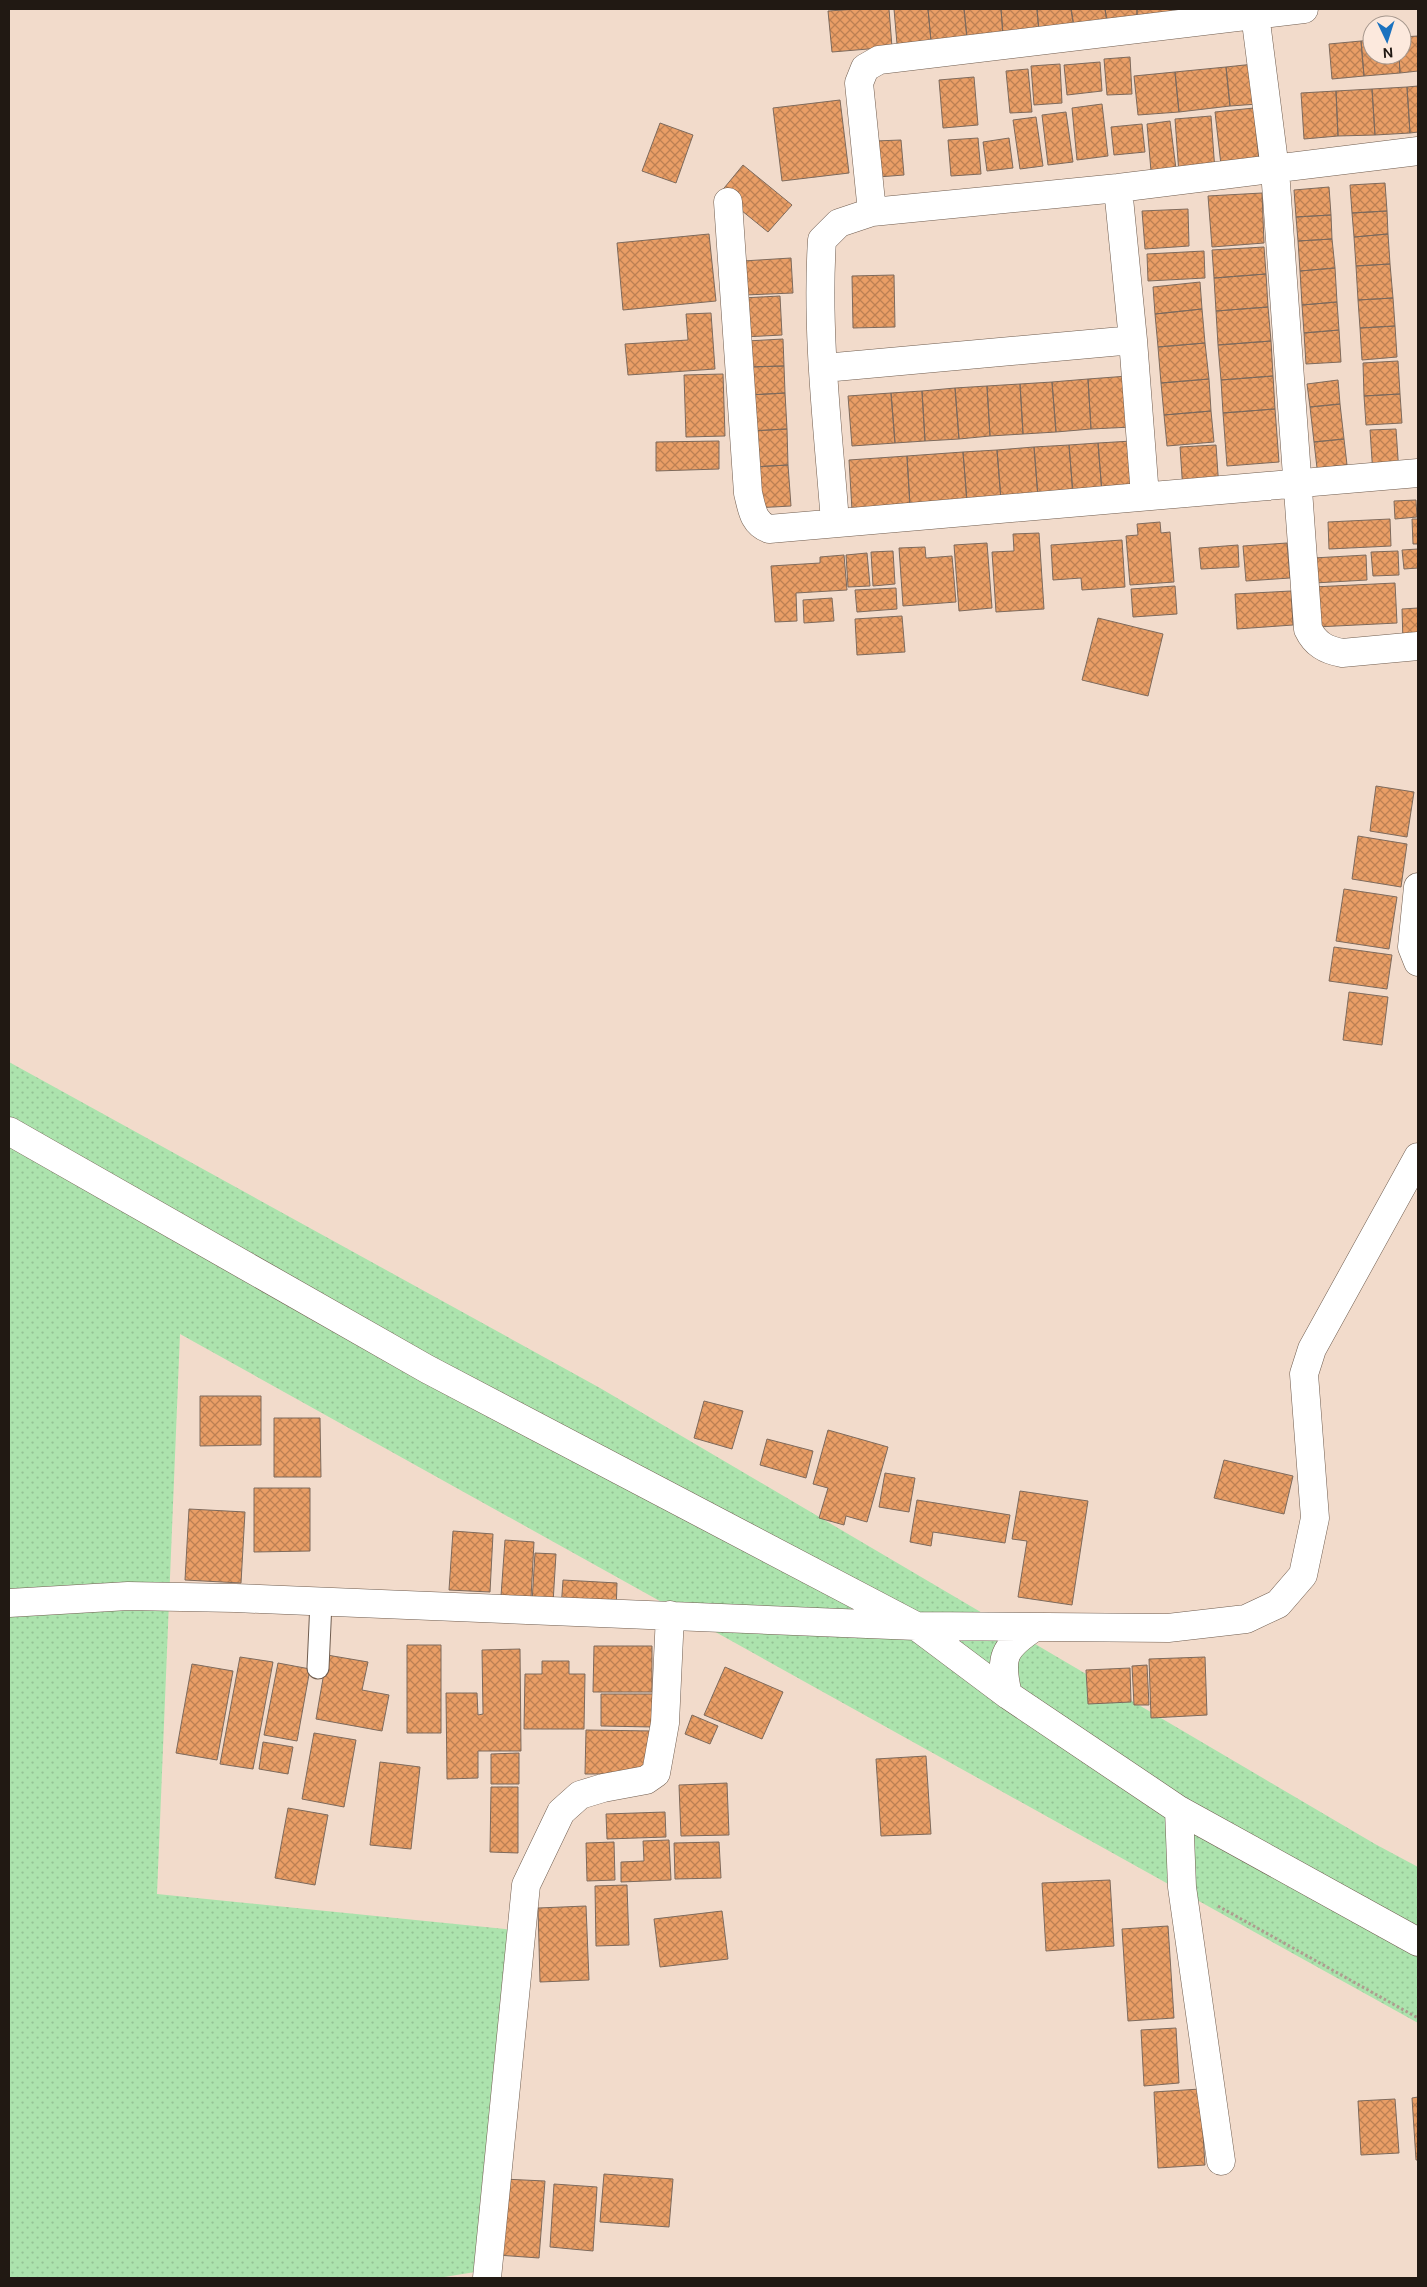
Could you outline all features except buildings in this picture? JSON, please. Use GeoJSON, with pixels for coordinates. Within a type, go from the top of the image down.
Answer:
{"type":"FeatureCollection","features":[{"type":"Feature","properties":{"kind":"street"},"geometry":{"type":"LineString","coordinates":[[872,212],[859,83],[865,68],[879,60],[1304,9]]}},
{"type":"Feature","properties":{"kind":"street"},"geometry":{"type":"LineString","coordinates":[[1255,14],[1274,170],[1308,629],[1314,640],[1331,651],[1342,653],[1418,646]]}},
{"type":"Feature","properties":{"kind":"street"},"geometry":{"type":"LineString","coordinates":[[834,522],[824,368],[820,268],[822,240],[839,223],[872,212],[1118,188],[1418,151]]}},
{"type":"Feature","properties":{"kind":"street"},"geometry":{"type":"LineString","coordinates":[[1118,188],[1133,340],[1145,496]]}},
{"type":"Feature","properties":{"kind":"street"},"geometry":{"type":"LineString","coordinates":[[728,202],[748,493],[754,516],[760,526],[769,529],[1145,496],[1298,485],[1418,473]]}},
{"type":"Feature","properties":{"kind":"street"},"geometry":{"type":"LineString","coordinates":[[824,368],[1133,340]]}},
{"type":"Feature","properties":{"kind":"street"},"geometry":{"type":"LineString","coordinates":[[1418,888],[1412,947],[1418,962]]}},
{"type":"Feature","properties":{"kind":"street"},"geometry":{"type":"LineString","coordinates":[[9,1131],[427,1369],[916,1626],[1008,1695],[1179,1810],[1418,1942]]}},
{"type":"Feature","properties":{"kind":"street"},"geometry":{"type":"LineString","coordinates":[[9,1603],[128,1596],[670,1615],[916,1626],[1168,1628],[1246,1619],[1278,1604],[1303,1575],[1314,1518],[1304,1374],[1312,1349],[1418,1157]]}},
{"type":"Feature","properties":{"kind":"street"},"geometry":{"type":"LineString","coordinates":[[487,2278],[526,1885],[562,1812],[580,1795],[603,1788],[646,1780],[656,1773],[665,1724],[670,1615]]}},
{"type":"Feature","properties":{"kind":"street"},"geometry":{"type":"LineString","coordinates":[[1008,1695],[1002,1669],[1005,1657],[1016,1639],[1035,1627]]}},
{"type":"Feature","properties":{"kind":"street"},"geometry":{"type":"LineString","coordinates":[[1179,1810],[1182,1887],[1222,2162]]}},
{"type":"Feature","properties":{"kind":"lane"},"geometry":{"type":"LineString","coordinates":[[318,1668],[322,1602]]}},
{"type":"Feature","properties":{"kind":"path"},"geometry":{"type":"LineString","coordinates":[[1182,1887],[1418,2018]]}},
{"type":"Feature","properties":{"kind":"green space"},"geometry":{"type":"Polygon","coordinates":[[[9,1062],[600,1388],[1375,1844],[1418,1867],[1418,2023],[180,1334],[157,1894],[514,1930],[475,2272],[438,2278],[9,2278],[9,1062]]]}}]}
